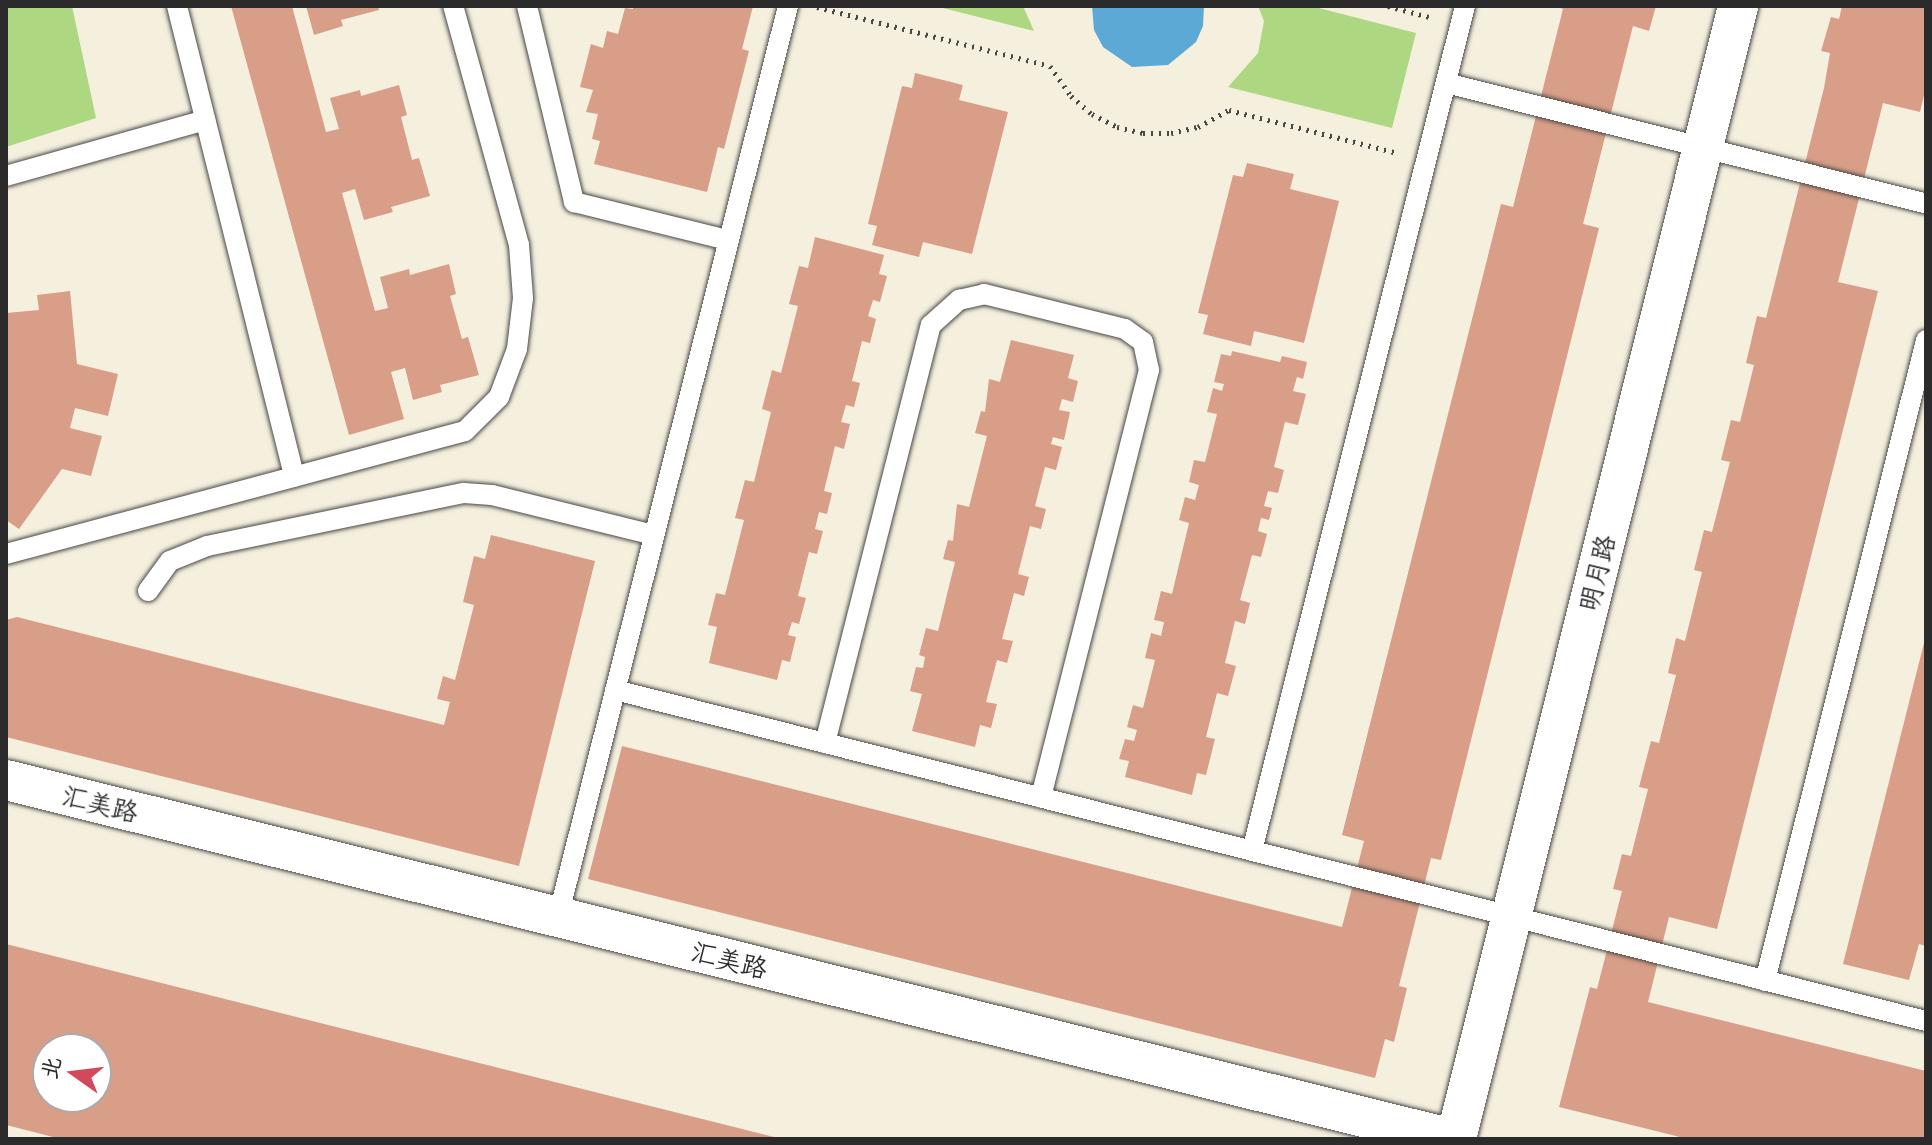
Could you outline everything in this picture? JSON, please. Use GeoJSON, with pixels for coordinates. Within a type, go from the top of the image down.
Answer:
{"type":"FeatureCollection","features":[{"type":"Feature","properties":{"kind":"street","name":"明月路"},"geometry":{"type":"LineString","coordinates":[[1454,1139],[1738,6]]}},
{"type":"Feature","properties":{"kind":"street","name":"汇美路"},"geometry":{"type":"LineString","coordinates":[[6,780],[1454,1139]]}},
{"type":"Feature","properties":{"kind":"lane"},"geometry":{"type":"LineString","coordinates":[[177,6],[294,477]]}},
{"type":"Feature","properties":{"kind":"lane"},"geometry":{"type":"LineString","coordinates":[[6,554],[465,431],[499,397],[517,349],[523,298],[519,245],[453,6]]}},
{"type":"Feature","properties":{"kind":"lane"},"geometry":{"type":"LineString","coordinates":[[527,6],[574,202],[728,240]]}},
{"type":"Feature","properties":{"kind":"lane"},"geometry":{"type":"LineString","coordinates":[[558,917],[788,6]]}},
{"type":"Feature","properties":{"kind":"lane"},"geometry":{"type":"LineString","coordinates":[[1252,851],[1463,15]]}},
{"type":"Feature","properties":{"kind":"lane"},"geometry":{"type":"LineString","coordinates":[[1446,83],[1926,204]]}},
{"type":"Feature","properties":{"kind":"lane"},"geometry":{"type":"LineString","coordinates":[[6,176],[205,120]]}},
{"type":"Feature","properties":{"kind":"lane"},"geometry":{"type":"LineString","coordinates":[[825,743],[931,325],[959,300],[984,294],[1125,329],[1143,342],[1149,370],[1041,798]]}},
{"type":"Feature","properties":{"kind":"lane"},"geometry":{"type":"LineString","coordinates":[[1765,981],[1926,340]]}},
{"type":"Feature","properties":{"kind":"lane"},"geometry":{"type":"LineString","coordinates":[[148,591],[170,561],[207,546],[464,493],[492,495],[654,535]]}},
{"type":"Feature","properties":{"kind":"lane"},"geometry":{"type":"LineString","coordinates":[[615,690],[1926,1021]]}},
{"type":"Feature","properties":{"kind":"path"},"geometry":{"type":"LineString","coordinates":[[812,6],[1050,66],[1071,96],[1092,114],[1117,127],[1143,133],[1171,133],[1198,127],[1229,110],[1427,160]]}},
{"type":"Feature","properties":{"kind":"path"},"geometry":{"type":"LineString","coordinates":[[1388,6],[1463,15]]}},
{"type":"Feature","properties":{"kind":"green space"},"geometry":{"type":"Polygon","coordinates":[[[6,6],[72,6],[96,118],[6,147],[6,6]]]}},
{"type":"Feature","properties":{"kind":"green space"},"geometry":{"type":"Polygon","coordinates":[[[935,6],[1023,6],[1034,31],[935,6]]]}},
{"type":"Feature","properties":{"kind":"green space"},"geometry":{"type":"Polygon","coordinates":[[[1258,6],[1311,6],[1416,33],[1392,128],[1228,87],[1258,53],[1264,21],[1258,6]]]}},
{"type":"Feature","properties":{"kind":"water"},"geometry":{"type":"Polygon","coordinates":[[[1092,6],[1204,6],[1203,26],[1196,42],[1168,65],[1132,67],[1103,47],[1094,30],[1092,6]]]}},
{"type":"Feature","properties":{"kind":"building"},"geometry":{"type":"Polygon","coordinates":[[[231,6],[292,6],[326,132],[339,129],[330,98],[360,90],[361,96],[399,85],[407,115],[401,117],[412,160],[419,158],[430,196],[391,207],[393,212],[364,220],[355,189],[342,193],[375,311],[388,308],[380,277],[409,269],[410,275],[449,264],[456,294],[450,296],[462,339],[468,337],[479,375],[440,385],[442,392],[413,400],[405,368],[391,372],[404,419],[349,435],[231,6]]]}},
{"type":"Feature","properties":{"kind":"building"},"geometry":{"type":"Polygon","coordinates":[[[306,6],[378,6],[379,10],[341,20],[343,26],[314,35],[306,6]]]}},
{"type":"Feature","properties":{"kind":"building"},"geometry":{"type":"Polygon","coordinates":[[[633,6],[753,6],[742,49],[749,51],[724,149],[718,147],[707,192],[594,164],[600,141],[592,139],[598,114],[586,112],[593,90],[580,87],[591,44],[603,48],[607,31],[618,34],[625,8],[633,9],[633,6]]]}},
{"type":"Feature","properties":{"kind":"building"},"geometry":{"type":"Polygon","coordinates":[[[1556,6],[1656,6],[1649,31],[1633,26],[1583,224],[1599,228],[1441,860],[1431,858],[1399,986],[1407,988],[1394,1042],[1385,1039],[1375,1078],[588,879],[622,746],[1342,927],[1364,841],[1342,835],[1501,204],[1513,207],[1563,9],[1556,6]]]}},
{"type":"Feature","properties":{"kind":"building"},"geometry":{"type":"Polygon","coordinates":[[[1842,6],[1926,6],[1926,87],[1920,112],[1883,103],[1838,282],[1878,291],[1717,929],[1669,917],[1648,1002],[1926,1071],[1926,1139],[1688,1139],[1559,1107],[1590,987],[1597,989],[1622,891],[1613,889],[1622,854],[1631,856],[1648,789],[1639,787],[1651,741],[1659,743],[1676,675],[1668,673],[1676,638],[1685,641],[1702,572],[1694,570],[1704,530],[1712,532],[1730,462],[1721,460],[1731,420],[1740,422],[1754,365],[1746,363],[1757,316],[1766,318],[1824,88],[1830,53],[1821,51],[1831,17],[1839,19],[1842,6]]]}},
{"type":"Feature","properties":{"kind":"building"},"geometry":{"type":"Polygon","coordinates":[[[915,73],[963,85],[959,100],[1008,112],[972,254],[923,242],[919,257],[872,245],[877,226],[868,224],[902,86],[912,88],[915,73]]]}},
{"type":"Feature","properties":{"kind":"building"},"geometry":{"type":"Polygon","coordinates":[[[1247,163],[1294,174],[1290,189],[1339,201],[1304,343],[1254,331],[1251,346],[1203,334],[1208,315],[1198,313],[1233,175],[1243,177],[1247,163]]]}},
{"type":"Feature","properties":{"kind":"building"},"geometry":{"type":"Polygon","coordinates":[[[815,237],[884,255],[879,274],[887,276],[880,302],[873,300],[868,316],[876,319],[870,343],[862,341],[852,381],[860,383],[854,407],[846,405],[841,422],[850,424],[844,449],[835,446],[824,491],[832,493],[827,514],[819,512],[815,529],[823,531],[817,554],[809,552],[798,596],[806,598],[799,624],[792,622],[788,635],[796,637],[790,662],[782,660],[777,680],[709,663],[717,627],[708,625],[716,593],[725,595],[744,520],[735,518],[745,480],[754,482],[771,412],[762,409],[772,370],[781,373],[798,306],[789,304],[799,266],[808,268],[815,237]]]}},
{"type":"Feature","properties":{"kind":"building"},"geometry":{"type":"Polygon","coordinates":[[[70,291],[77,364],[118,374],[108,416],[75,408],[70,428],[102,436],[91,476],[62,469],[19,529],[6,520],[6,313],[39,310],[37,295],[70,291]]]}},
{"type":"Feature","properties":{"kind":"building"},"geometry":{"type":"Polygon","coordinates":[[[1011,340],[1074,355],[1068,378],[1078,381],[1073,402],[1062,399],[1059,410],[1070,412],[1064,440],[1053,437],[1051,444],[1062,447],[1056,470],[1045,467],[1035,506],[1046,509],[1041,529],[1030,526],[1018,574],[1029,577],[1024,596],[1014,593],[1002,639],[1013,641],[1007,663],[997,660],[986,702],[997,704],[991,728],[980,725],[975,747],[912,731],[922,694],[910,691],[916,667],[923,668],[925,657],[919,655],[926,628],[938,631],[955,562],[943,559],[948,540],[953,541],[957,504],[969,507],[987,436],[975,433],[981,411],[985,412],[989,379],[1000,382],[1011,340]]]}},
{"type":"Feature","properties":{"kind":"building"},"geometry":{"type":"Polygon","coordinates":[[[1232,351],[1280,362],[1282,356],[1307,362],[1303,379],[1297,377],[1293,391],[1306,394],[1298,425],[1285,422],[1274,467],[1284,470],[1278,493],[1268,491],[1264,506],[1272,508],[1269,520],[1261,518],[1258,531],[1267,534],[1261,557],[1252,555],[1240,600],[1250,603],[1245,624],[1235,621],[1225,663],[1236,666],[1228,696],[1217,693],[1206,737],[1215,739],[1206,775],[1197,773],[1192,795],[1125,777],[1129,761],[1119,759],[1125,739],[1134,741],[1137,730],[1127,727],[1133,705],[1143,708],[1155,660],[1145,658],[1151,633],[1161,636],[1164,622],[1154,620],[1161,591],[1172,594],[1189,523],[1179,520],[1185,497],[1195,500],[1199,485],[1189,482],[1194,460],[1205,462],[1217,414],[1207,412],[1213,388],[1222,391],[1224,384],[1214,382],[1221,354],[1231,356],[1232,351]]]}},
{"type":"Feature","properties":{"kind":"building"},"geometry":{"type":"Polygon","coordinates":[[[491,535],[595,561],[519,866],[6,737],[6,620],[17,617],[444,725],[450,702],[437,699],[443,676],[455,680],[474,605],[463,602],[474,556],[485,559],[491,535]]]}},
{"type":"Feature","properties":{"kind":"building"},"geometry":{"type":"Polygon","coordinates":[[[1925,639],[1926,946],[1919,944],[1909,980],[1843,964],[1925,639]]]}},
{"type":"Feature","properties":{"kind":"building"},"geometry":{"type":"Polygon","coordinates":[[[6,944],[778,1138],[778,1139],[61,1139],[6,1125],[6,944]]]}}]}
